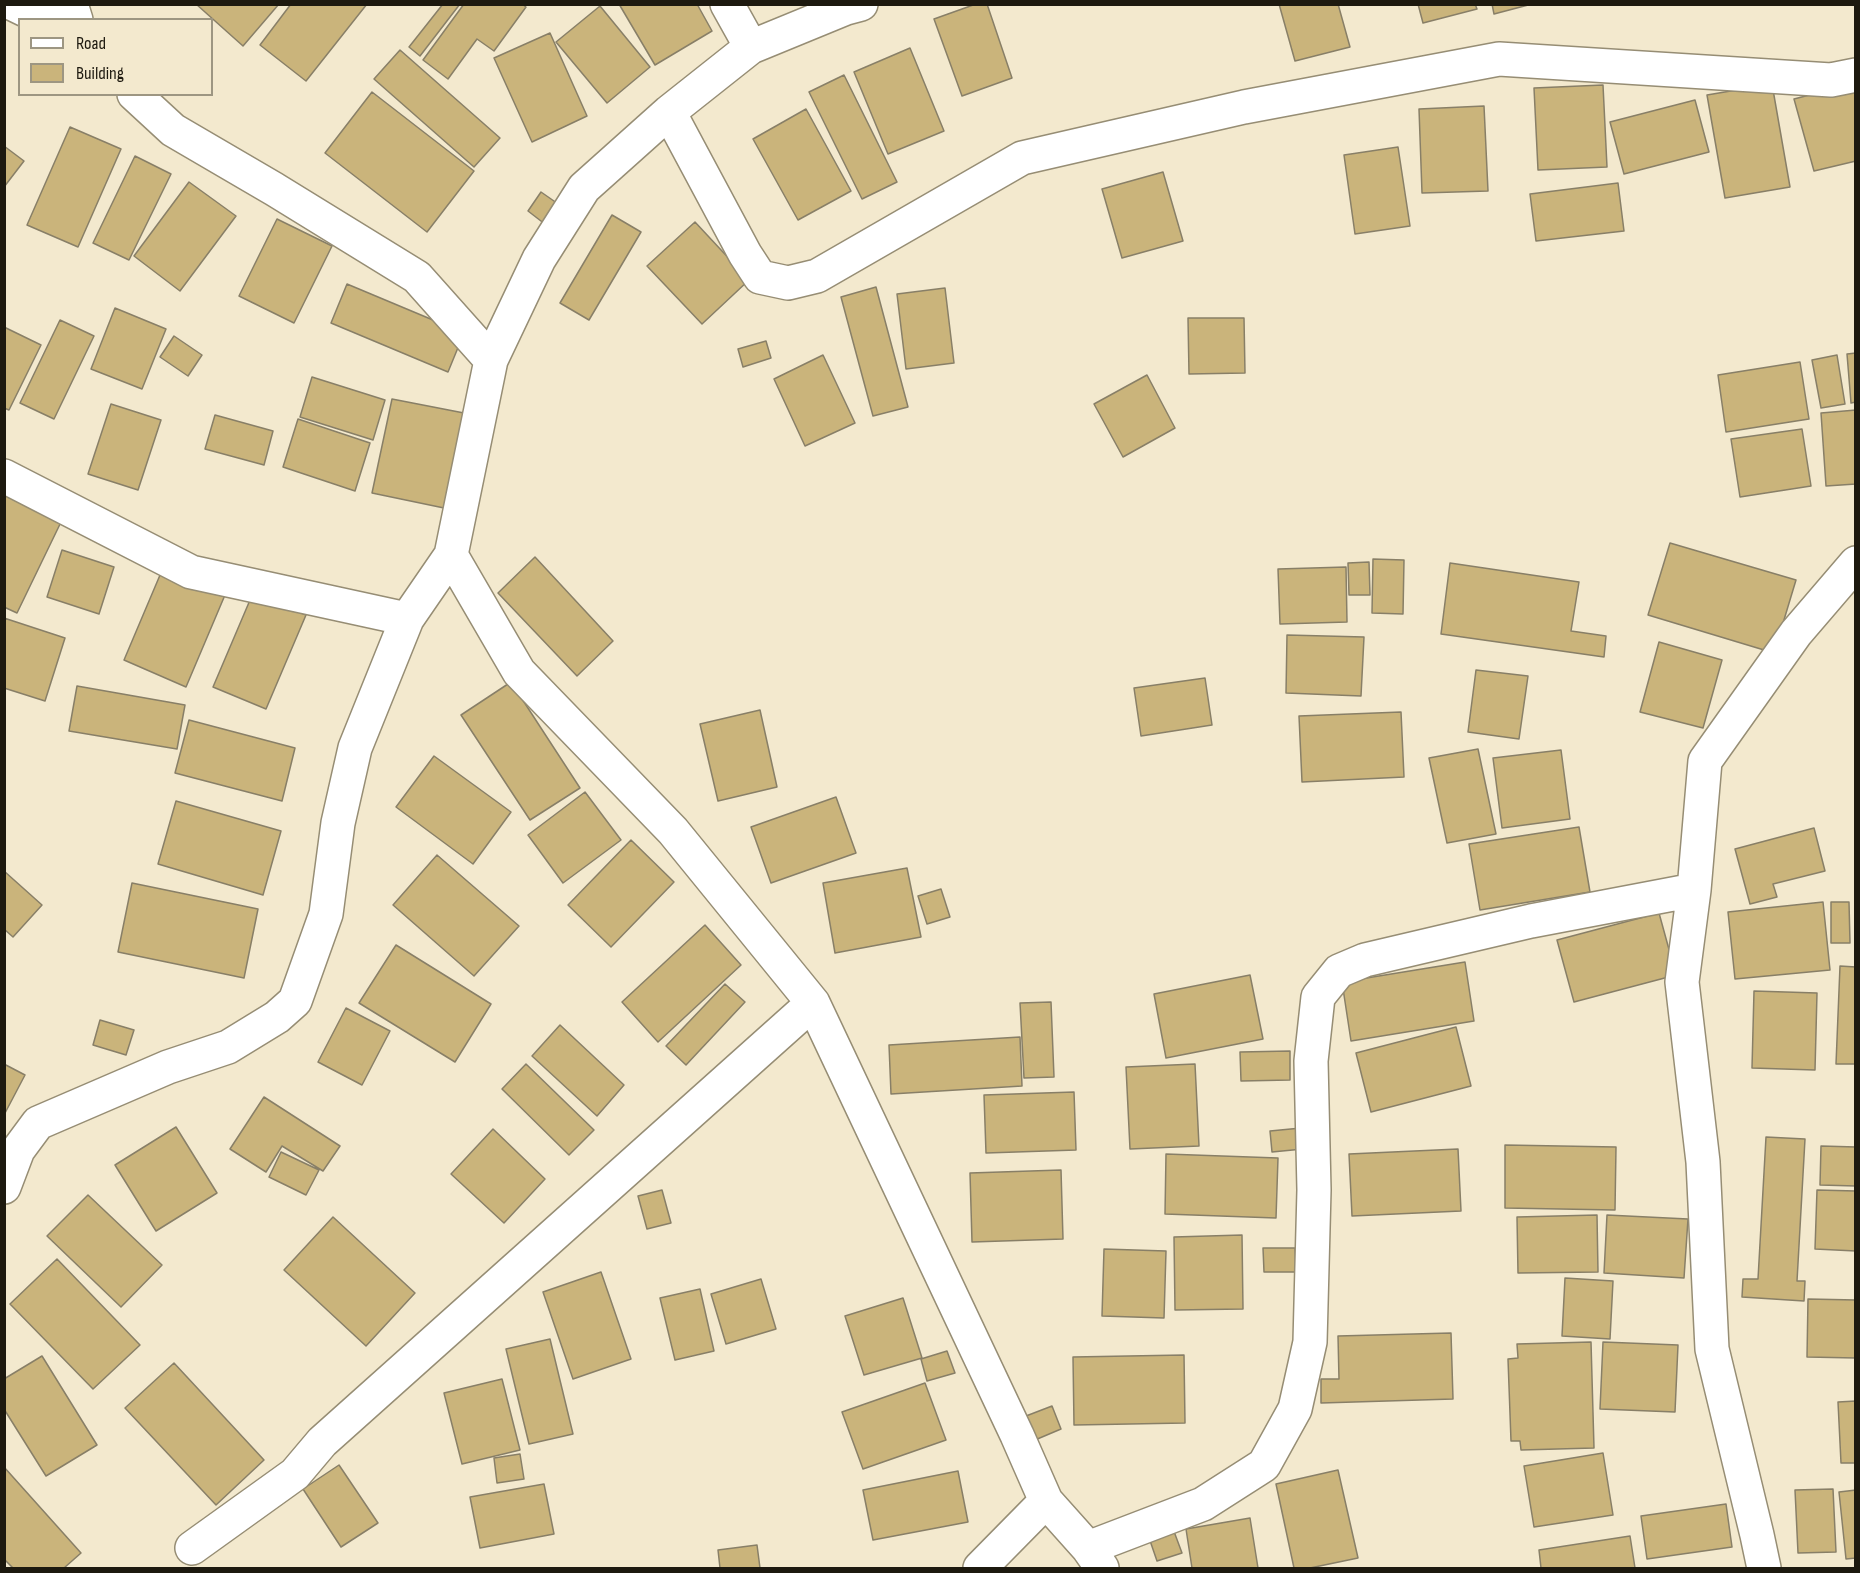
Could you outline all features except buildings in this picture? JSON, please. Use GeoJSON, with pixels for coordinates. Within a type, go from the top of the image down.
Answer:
{"type":"FeatureCollection","features":[{"type":"Feature","properties":{"kind":"street"},"geometry":{"type":"LineString","coordinates":[[13,4],[42,18]]}},
{"type":"Feature","properties":{"kind":"street"},"geometry":{"type":"LineString","coordinates":[[727,4],[751,47]]}},
{"type":"Feature","properties":{"kind":"street"},"geometry":{"type":"LineString","coordinates":[[4,1187],[18,1150],[38,1124],[71,1107],[168,1067],[228,1047],[277,1017],[295,1001],[326,914],[338,824],[355,748],[407,619],[451,555],[490,360],[539,259],[584,188],[669,112],[751,47],[861,4]]}},
{"type":"Feature","properties":{"kind":"street"},"geometry":{"type":"LineString","coordinates":[[669,112],[745,255],[760,277],[788,283],[817,276],[1022,158],[1245,107],[1499,59],[1832,80],[1856,75]]}},
{"type":"Feature","properties":{"kind":"street"},"geometry":{"type":"LineString","coordinates":[[136,96],[173,130],[417,277],[490,360]]}},
{"type":"Feature","properties":{"kind":"street"},"geometry":{"type":"LineString","coordinates":[[4,476],[191,572],[407,619]]}},
{"type":"Feature","properties":{"kind":"street"},"geometry":{"type":"LineString","coordinates":[[451,555],[519,672],[673,831],[813,1003],[1046,1501],[1095,1558],[1203,1504],[1264,1465],[1295,1408],[1310,1342],[1314,1190],[1311,1061],[1318,997],[1339,971],[1365,960],[1531,921],[1694,890]]}},
{"type":"Feature","properties":{"kind":"street"},"geometry":{"type":"LineString","coordinates":[[1764,1569],[1712,1349],[1703,1162],[1682,982],[1694,890],[1705,761],[1796,633],[1856,563]]}},
{"type":"Feature","properties":{"kind":"street"},"geometry":{"type":"LineString","coordinates":[[192,1548],[295,1474],[322,1442],[813,1003]]}},
{"type":"Feature","properties":{"kind":"street"},"geometry":{"type":"LineString","coordinates":[[980,1569],[1046,1501]]}}]}
